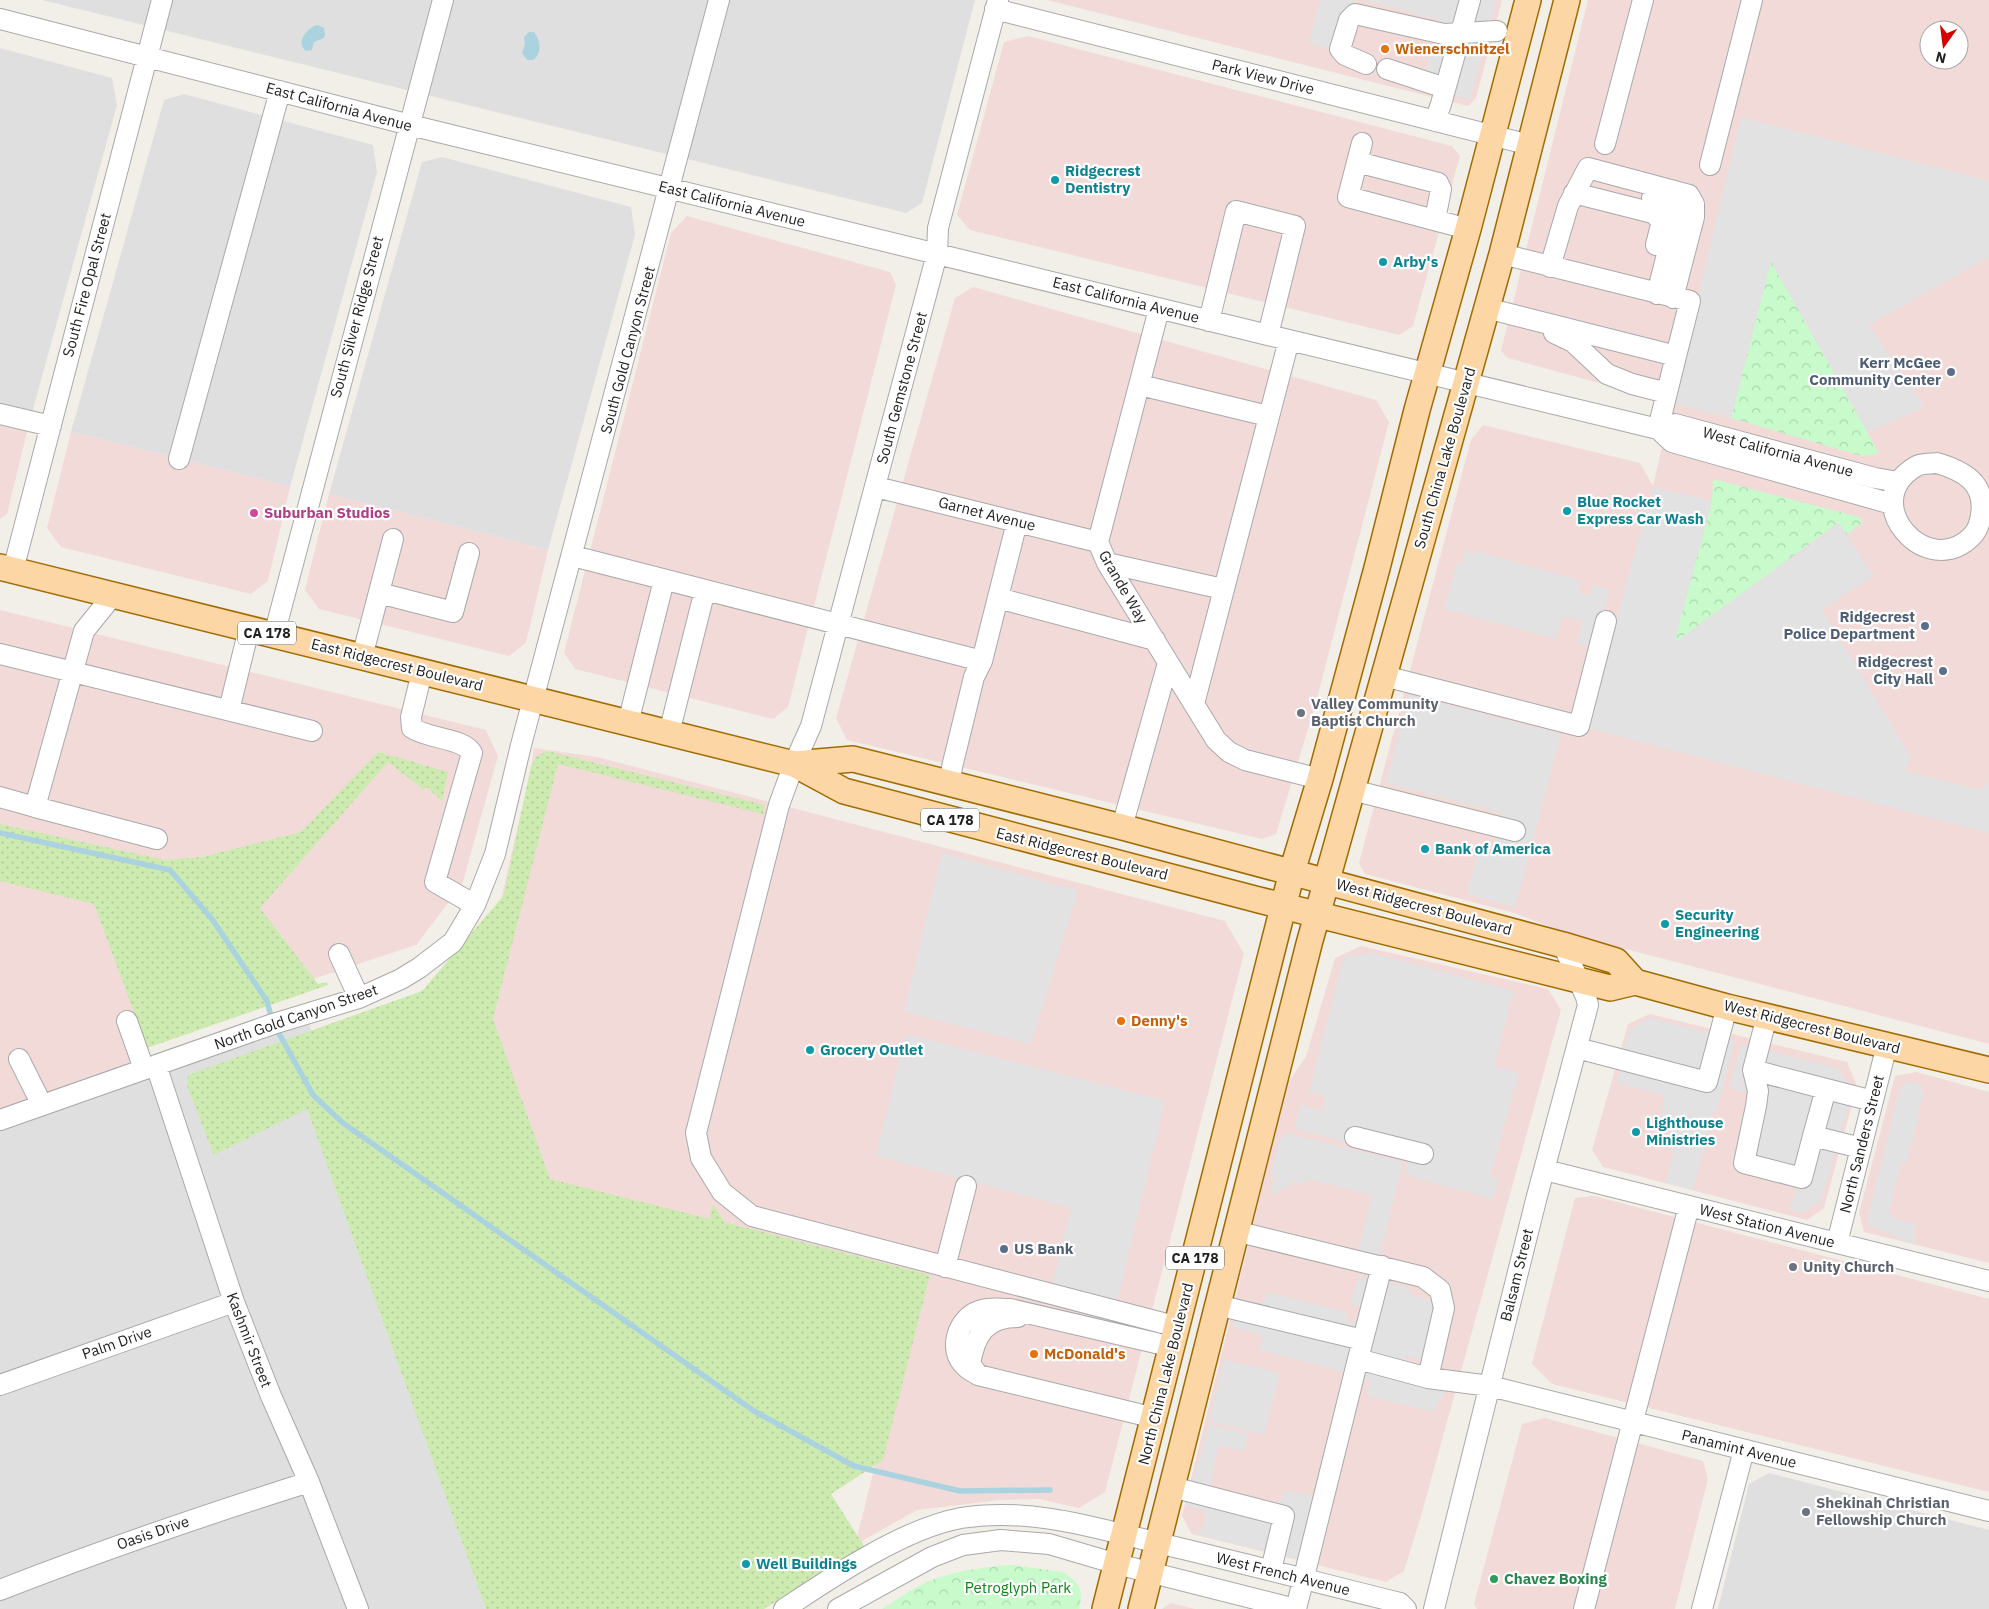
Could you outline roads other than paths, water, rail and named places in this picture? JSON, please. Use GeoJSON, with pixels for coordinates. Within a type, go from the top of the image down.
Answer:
{"type":"FeatureCollection","features":[{"type":"Feature","properties":{"kind":"main road"},"geometry":{"type":"LineString","coordinates":[[1284,907],[1292,872],[1320,779],[1528,0]]}},
{"type":"Feature","properties":{"kind":"main road","name":"South China Lake Boulevard"},"geometry":{"type":"LineString","coordinates":[[1318,915],[1502,254],[1567,0]]}},
{"type":"Feature","properties":{"kind":"main road","name":"East Ridgecrest Boulevard"},"geometry":{"type":"LineString","coordinates":[[7,569],[794,764],[844,791],[1318,915]]}},
{"type":"Feature","properties":{"kind":"main road","name":"East Ridgecrest Boulevard"},"geometry":{"type":"LineString","coordinates":[[794,764],[853,759],[1292,872]]}},
{"type":"Feature","properties":{"kind":"main road","name":"West Ridgecrest Boulevard"},"geometry":{"type":"LineString","coordinates":[[1292,872],[1564,945],[1616,961],[1635,982]]}},
{"type":"Feature","properties":{"kind":"main road","name":"North China Lake Boulevard"},"geometry":{"type":"LineString","coordinates":[[1106,1609],[1284,907]]}},
{"type":"Feature","properties":{"kind":"main road","name":"West Ridgecrest Boulevard"},"geometry":{"type":"LineString","coordinates":[[1318,915],[1610,988],[1635,982],[1727,1007],[1989,1070]]}},
{"type":"Feature","properties":{"kind":"main road","name":"CA 178"},"geometry":{"type":"LineString","coordinates":[[1140,1609],[1151,1572],[1216,1305],[1318,915]]}},
{"type":"Feature","properties":{"kind":"main road"},"geometry":{"type":"LineString","coordinates":[[1194,1396],[1187,1385],[1184,1365],[1205,1274],[1204,1262],[1196,1251]]}},
{"type":"Feature","properties":{"kind":"street","name":"South Fire Opal Street"},"geometry":{"type":"LineString","coordinates":[[7,569],[51,426],[162,0]]}},
{"type":"Feature","properties":{"kind":"street","name":"South Silver Ridge Street"},"geometry":{"type":"LineString","coordinates":[[274,635],[443,0]]}},
{"type":"Feature","properties":{"kind":"street","name":"South Gold Canyon Street"},"geometry":{"type":"LineString","coordinates":[[534,699],[720,0]]}},
{"type":"Feature","properties":{"kind":"street"},"geometry":{"type":"LineString","coordinates":[[1437,122],[1470,0]]}},
{"type":"Feature","properties":{"kind":"street"},"geometry":{"type":"LineString","coordinates":[[1605,144],[1643,0]]}},
{"type":"Feature","properties":{"kind":"street"},"geometry":{"type":"LineString","coordinates":[[1710,164],[1752,0]]}},
{"type":"Feature","properties":{"kind":"street","name":"Park View Drive"},"geometry":{"type":"LineString","coordinates":[[997,4],[1437,122],[1530,145]]}},
{"type":"Feature","properties":{"kind":"street","name":"South Gemstone Street"},"geometry":{"type":"LineString","coordinates":[[997,4],[938,228],[937,254],[876,487],[811,726],[779,805],[696,1133],[701,1158],[722,1192],[752,1216],[945,1267],[1176,1337]]}},
{"type":"Feature","properties":{"kind":"street"},"geometry":{"type":"LineString","coordinates":[[1366,64],[1345,56],[1340,49],[1348,20],[1355,14],[1444,34],[1496,31]]}},
{"type":"Feature","properties":{"kind":"street","name":"East California Avenue"},"geometry":{"type":"LineString","coordinates":[[0,19],[670,190],[1466,383]]}},
{"type":"Feature","properties":{"kind":"street"},"geometry":{"type":"LineString","coordinates":[[1437,122],[1459,52],[1444,34]]}},
{"type":"Feature","properties":{"kind":"street"},"geometry":{"type":"LineString","coordinates":[[1387,69],[1445,88]]}},
{"type":"Feature","properties":{"kind":"street"},"geometry":{"type":"LineString","coordinates":[[179,459],[280,91]]}},
{"type":"Feature","properties":{"kind":"street"},"geometry":{"type":"LineString","coordinates":[[1362,143],[1348,197],[1468,228]]}},
{"type":"Feature","properties":{"kind":"street"},"geometry":{"type":"LineString","coordinates":[[1357,162],[1438,183],[1441,189],[1435,220]]}},
{"type":"Feature","properties":{"kind":"street"},"geometry":{"type":"LineString","coordinates":[[1550,267],[1568,206],[1588,168],[1689,195],[1694,204],[1694,217],[1658,294]]}},
{"type":"Feature","properties":{"kind":"street"},"geometry":{"type":"LineString","coordinates":[[1578,187],[1653,213],[1662,222],[1658,294]]}},
{"type":"Feature","properties":{"kind":"street"},"geometry":{"type":"LineString","coordinates":[[1209,321],[1236,211],[1295,226],[1268,336]]}},
{"type":"Feature","properties":{"kind":"street"},"geometry":{"type":"LineString","coordinates":[[1502,254],[1690,301],[1658,429]]}},
{"type":"Feature","properties":{"kind":"street"},"geometry":{"type":"LineString","coordinates":[[1486,308],[1676,356]]}},
{"type":"Feature","properties":{"kind":"street","name":"Grande Way"},"geometry":{"type":"LineString","coordinates":[[1159,309],[1098,542],[1107,562],[1216,740],[1229,752],[1245,760],[1320,779]]}},
{"type":"Feature","properties":{"kind":"street"},"geometry":{"type":"LineString","coordinates":[[1523,317],[1528,325],[1552,332],[1602,353],[1621,369],[1668,387]]}},
{"type":"Feature","properties":{"kind":"street"},"geometry":{"type":"LineString","coordinates":[[1194,704],[1289,340]]}},
{"type":"Feature","properties":{"kind":"street","name":"West California Avenue"},"geometry":{"type":"LineString","coordinates":[[1466,383],[1658,429],[1672,442],[1892,504]]}},
{"type":"Feature","properties":{"kind":"street"},"geometry":{"type":"LineString","coordinates":[[1140,386],[1268,416]]}},
{"type":"Feature","properties":{"kind":"street"},"geometry":{"type":"LineString","coordinates":[[0,414],[51,426]]}},
{"type":"Feature","properties":{"kind":"street","name":"West California Avenue"},"geometry":{"type":"LineString","coordinates":[[1658,429],[1675,424],[1875,478],[1898,482]]}},
{"type":"Feature","properties":{"kind":"street"},"geometry":{"type":"LineString","coordinates":[[1937,463],[1957,469],[1973,480],[1980,493],[1982,509],[1980,522],[1973,535],[1960,545],[1945,549],[1928,548],[1914,542],[1902,530],[1892,504],[1898,482],[1916,466],[1937,463]]}},
{"type":"Feature","properties":{"kind":"street","name":"Garnet Avenue"},"geometry":{"type":"LineString","coordinates":[[876,487],[1098,542]]}},
{"type":"Feature","properties":{"kind":"street"},"geometry":{"type":"LineString","coordinates":[[950,783],[974,677],[982,661],[1017,522]]}},
{"type":"Feature","properties":{"kind":"street"},"geometry":{"type":"LineString","coordinates":[[362,657],[393,539]]}},
{"type":"Feature","properties":{"kind":"street"},"geometry":{"type":"LineString","coordinates":[[379,593],[453,612],[469,553]]}},
{"type":"Feature","properties":{"kind":"street"},"geometry":{"type":"LineString","coordinates":[[573,556],[982,661]]}},
{"type":"Feature","properties":{"kind":"street"},"geometry":{"type":"LineString","coordinates":[[1107,562],[1223,589]]}},
{"type":"Feature","properties":{"kind":"street"},"geometry":{"type":"LineString","coordinates":[[628,723],[664,580]]}},
{"type":"Feature","properties":{"kind":"street"},"geometry":{"type":"LineString","coordinates":[[669,733],[705,590]]}},
{"type":"Feature","properties":{"kind":"street"},"geometry":{"type":"LineString","coordinates":[[36,806],[84,631],[113,595]]}},
{"type":"Feature","properties":{"kind":"street"},"geometry":{"type":"LineString","coordinates":[[998,598],[1155,640]]}},
{"type":"Feature","properties":{"kind":"street"},"geometry":{"type":"LineString","coordinates":[[1384,676],[1579,726],[1606,621]]}},
{"type":"Feature","properties":{"kind":"street"},"geometry":{"type":"LineString","coordinates":[[229,710],[249,628]]}},
{"type":"Feature","properties":{"kind":"street"},"geometry":{"type":"LineString","coordinates":[[0,654],[312,730]]}},
{"type":"Feature","properties":{"kind":"street"},"geometry":{"type":"LineString","coordinates":[[1122,827],[1168,663]]}},
{"type":"Feature","properties":{"kind":"street"},"geometry":{"type":"LineString","coordinates":[[422,672],[412,717],[412,728],[420,734],[463,744],[472,753],[435,882],[475,905]]}},
{"type":"Feature","properties":{"kind":"street","name":"North Gold Canyon Street"},"geometry":{"type":"LineString","coordinates":[[0,1120],[306,1013],[359,998],[401,979],[419,968],[452,942],[475,905],[494,854],[534,699]]}},
{"type":"Feature","properties":{"kind":"street"},"geometry":{"type":"LineString","coordinates":[[1352,790],[1515,831]]}},
{"type":"Feature","properties":{"kind":"street"},"geometry":{"type":"LineString","coordinates":[[0,797],[157,839]]}},
{"type":"Feature","properties":{"kind":"street","name":"Balsam Street"},"geometry":{"type":"LineString","coordinates":[[1434,1609],[1588,1005],[1564,945]]}},
{"type":"Feature","properties":{"kind":"street"},"geometry":{"type":"LineString","coordinates":[[339,954],[359,998]]}},
{"type":"Feature","properties":{"kind":"street"},"geometry":{"type":"LineString","coordinates":[[1577,1048],[1707,1082],[1727,1007]]}},
{"type":"Feature","properties":{"kind":"street"},"geometry":{"type":"LineString","coordinates":[[1767,1016],[1753,1070],[1758,1091],[1744,1163],[1802,1178],[1826,1089]]}},
{"type":"Feature","properties":{"kind":"street","name":"Kashmir Street"},"geometry":{"type":"LineString","coordinates":[[127,1021],[150,1067],[234,1302],[271,1396],[309,1482],[358,1609]]}},
{"type":"Feature","properties":{"kind":"street","name":"North Sanders Street"},"geometry":{"type":"LineString","coordinates":[[1837,1243],[1887,1046]]}},
{"type":"Feature","properties":{"kind":"street"},"geometry":{"type":"LineString","coordinates":[[20,1059],[42,1105]]}},
{"type":"Feature","properties":{"kind":"street"},"geometry":{"type":"LineString","coordinates":[[1753,1070],[1873,1102]]}},
{"type":"Feature","properties":{"kind":"street"},"geometry":{"type":"LineString","coordinates":[[1355,1136],[1423,1154]]}},
{"type":"Feature","properties":{"kind":"street"},"geometry":{"type":"LineString","coordinates":[[1813,1136],[1861,1148]]}},
{"type":"Feature","properties":{"kind":"street","name":"West Station Avenue"},"geometry":{"type":"LineString","coordinates":[[1545,1170],[1989,1281]]}},
{"type":"Feature","properties":{"kind":"street"},"geometry":{"type":"LineString","coordinates":[[945,1267],[966,1186]]}},
{"type":"Feature","properties":{"kind":"street"},"geometry":{"type":"LineString","coordinates":[[1584,1609],[1689,1206]]}},
{"type":"Feature","properties":{"kind":"street"},"geometry":{"type":"LineString","coordinates":[[1235,1231],[1423,1277],[1440,1290],[1444,1308],[1428,1378]]}},
{"type":"Feature","properties":{"kind":"street"},"geometry":{"type":"LineString","coordinates":[[1296,1609],[1382,1266]]}},
{"type":"Feature","properties":{"kind":"street","name":"Palm Drive"},"geometry":{"type":"LineString","coordinates":[[0,1385],[234,1302]]}},
{"type":"Feature","properties":{"kind":"street"},"geometry":{"type":"LineString","coordinates":[[1216,1305],[1363,1340]]}},
{"type":"Feature","properties":{"kind":"street"},"geometry":{"type":"LineString","coordinates":[[1155,1418],[978,1375],[964,1366],[958,1354],[956,1343],[958,1330],[966,1319],[976,1312],[986,1309],[1010,1309],[1050,1318],[1176,1337]]}},
{"type":"Feature","properties":{"kind":"street","name":"Panamint Avenue"},"geometry":{"type":"LineString","coordinates":[[1358,1359],[1428,1378],[1490,1386],[1989,1511]]}},
{"type":"Feature","properties":{"kind":"street"},"geometry":{"type":"LineString","coordinates":[[1702,1609],[1744,1450]]}},
{"type":"Feature","properties":{"kind":"street","name":"Oasis Drive"},"geometry":{"type":"LineString","coordinates":[[0,1590],[71,1562],[210,1513],[309,1482]]}},
{"type":"Feature","properties":{"kind":"street"},"geometry":{"type":"LineString","coordinates":[[1172,1487],[1284,1516],[1271,1570]]}},
{"type":"Feature","properties":{"kind":"street","name":"West French Avenue"},"geometry":{"type":"LineString","coordinates":[[784,1609],[880,1550],[925,1529],[960,1519],[1000,1514],[1052,1518],[1125,1535],[1400,1603],[1406,1609]]}},
{"type":"Feature","properties":{"kind":"street","name":"West French Avenue"},"geometry":{"type":"LineString","coordinates":[[838,1609],[916,1565],[963,1545],[1001,1540],[1050,1544],[1117,1564],[1296,1609]]}},
{"type":"Feature","properties":{"kind":"water"},"geometry":{"type":"Polygon","coordinates":[[[318,25],[324,28],[324,38],[314,42],[312,50],[306,51],[303,48],[302,40],[306,32],[318,25]]]}},
{"type":"Feature","properties":{"kind":"water"},"geometry":{"type":"Polygon","coordinates":[[[529,32],[534,32],[540,47],[538,54],[533,60],[527,60],[522,53],[525,44],[524,37],[529,32]]]}},
{"type":"Feature","properties":{"kind":"waterway"},"geometry":{"type":"LineString","coordinates":[[0,833],[170,870],[212,919],[267,1001],[272,1020]]}},
{"type":"Feature","properties":{"kind":"waterway"},"geometry":{"type":"LineString","coordinates":[[276,1028],[313,1095],[343,1123],[754,1411],[854,1466],[960,1491],[1050,1490]]}},
{"type":"Feature","properties":{"kind":"place","name":"Wienerschnitzel"},"geometry":{"type":"Point","coordinates":[1385,49]}},
{"type":"Feature","properties":{"kind":"place","name":"Ridgecrest Dentistry"},"geometry":{"type":"Point","coordinates":[1055,180]}},
{"type":"Feature","properties":{"kind":"place","name":"Arby's"},"geometry":{"type":"Point","coordinates":[1383,262]}},
{"type":"Feature","properties":{"kind":"place","name":"Kerr McGee Community Center"},"geometry":{"type":"Point","coordinates":[1951,372]}},
{"type":"Feature","properties":{"kind":"place","name":"Blue Rocket Express Car Wash"},"geometry":{"type":"Point","coordinates":[1567,511]}},
{"type":"Feature","properties":{"kind":"place","name":"Suburban Studios"},"geometry":{"type":"Point","coordinates":[254,513]}},
{"type":"Feature","properties":{"kind":"place","name":"Ridgecrest Police Department"},"geometry":{"type":"Point","coordinates":[1925,626]}},
{"type":"Feature","properties":{"kind":"place","name":"Ridgecrest City Hall"},"geometry":{"type":"Point","coordinates":[1943,671]}},
{"type":"Feature","properties":{"kind":"place","name":"Valley Community Baptist Church"},"geometry":{"type":"Point","coordinates":[1301,713]}},
{"type":"Feature","properties":{"kind":"place","name":"Bank of America"},"geometry":{"type":"Point","coordinates":[1425,849]}},
{"type":"Feature","properties":{"kind":"place","name":"Security Engineering"},"geometry":{"type":"Point","coordinates":[1665,924]}},
{"type":"Feature","properties":{"kind":"place","name":"Denny's"},"geometry":{"type":"Point","coordinates":[1121,1021]}},
{"type":"Feature","properties":{"kind":"place","name":"Grocery Outlet"},"geometry":{"type":"Point","coordinates":[810,1050]}},
{"type":"Feature","properties":{"kind":"place","name":"Lighthouse Ministries"},"geometry":{"type":"Point","coordinates":[1636,1132]}},
{"type":"Feature","properties":{"kind":"place","name":"US Bank"},"geometry":{"type":"Point","coordinates":[1004,1249]}},
{"type":"Feature","properties":{"kind":"place","name":"Unity Church"},"geometry":{"type":"Point","coordinates":[1793,1267]}},
{"type":"Feature","properties":{"kind":"place","name":"McDonald's"},"geometry":{"type":"Point","coordinates":[1034,1354]}},
{"type":"Feature","properties":{"kind":"place","name":"Shekinah Christian Fellowship Church"},"geometry":{"type":"Point","coordinates":[1806,1512]}},
{"type":"Feature","properties":{"kind":"place","name":"Well Buildings"},"geometry":{"type":"Point","coordinates":[746,1564]}},
{"type":"Feature","properties":{"kind":"place","name":"Chavez Boxing"},"geometry":{"type":"Point","coordinates":[1494,1579]}},
{"type":"Feature","properties":{"kind":"park label","name":"Petroglyph Park"},"geometry":{"type":"Point","coordinates":[1018,1588]}}]}
